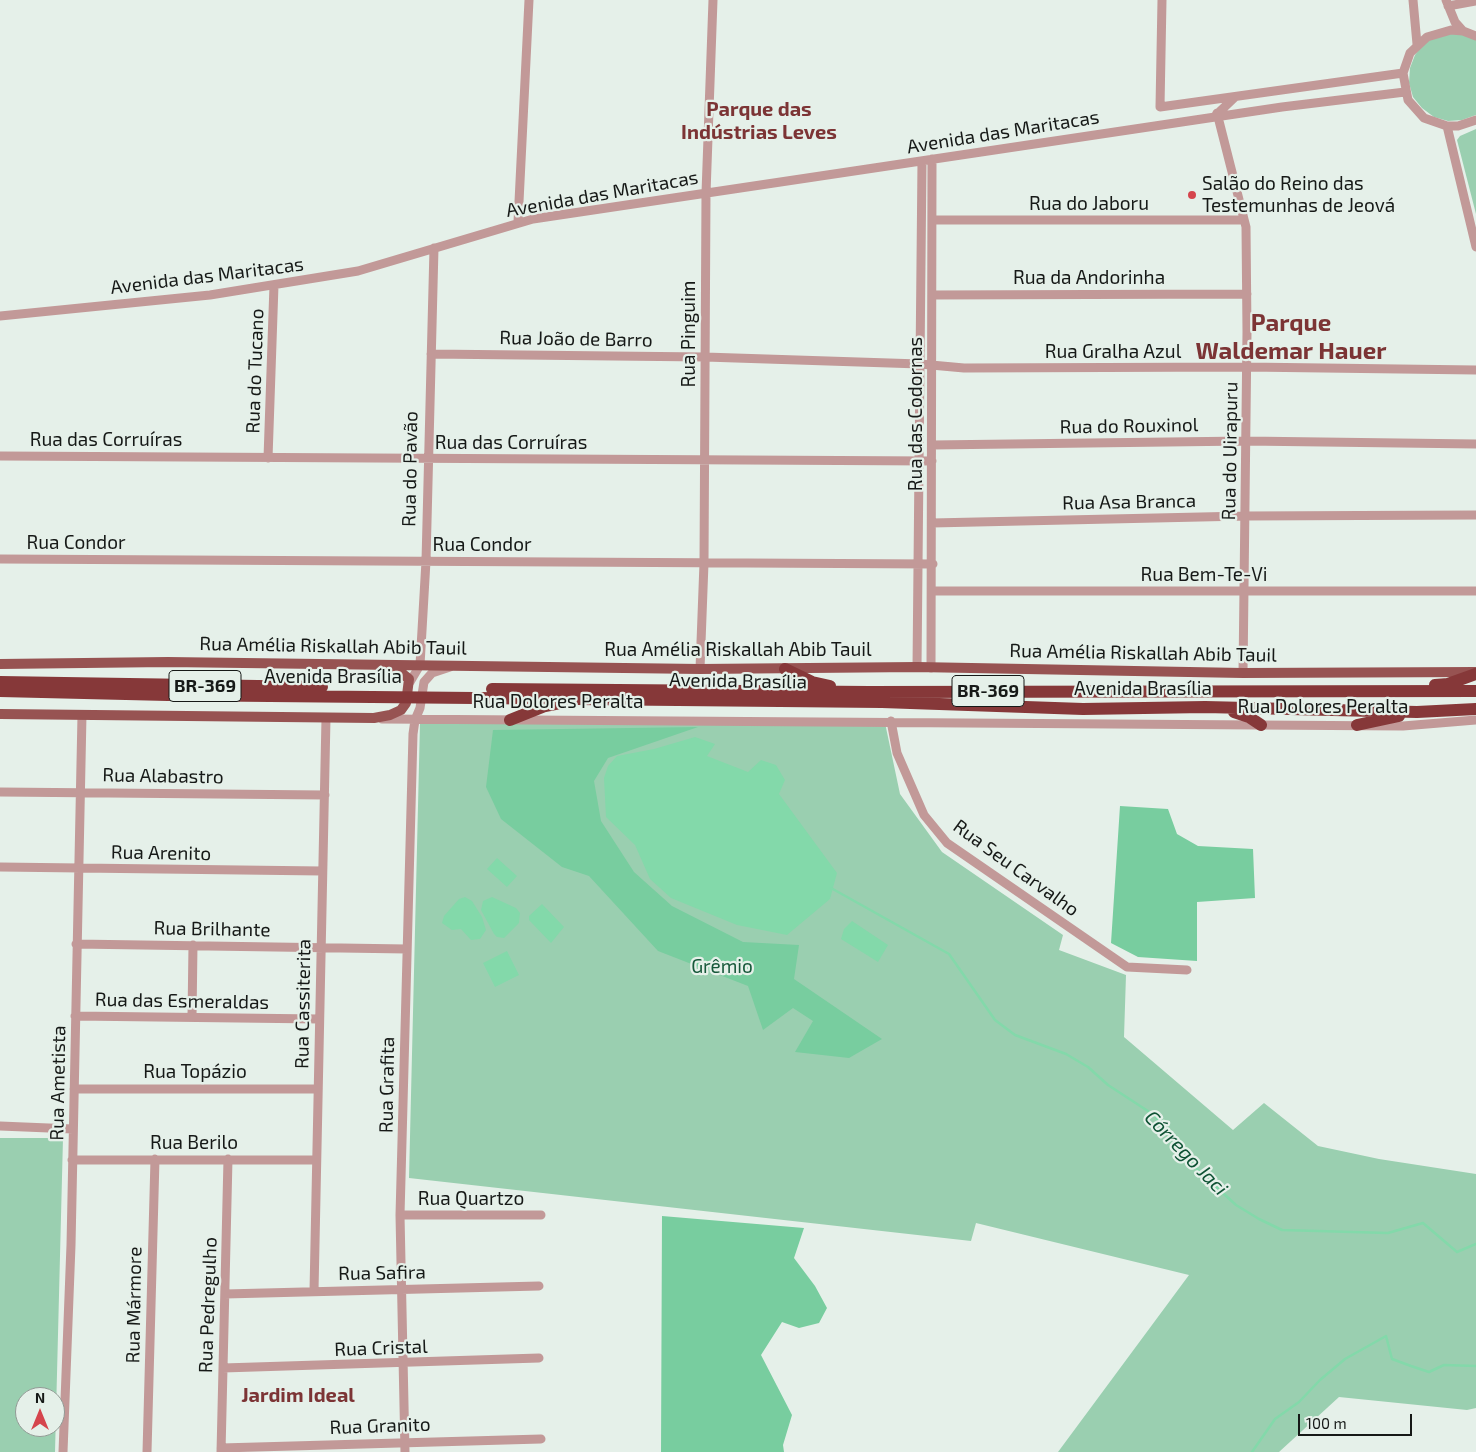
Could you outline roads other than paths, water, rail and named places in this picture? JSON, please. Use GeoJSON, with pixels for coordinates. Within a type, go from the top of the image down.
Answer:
{"type":"FeatureCollection","features":[{"type":"Feature","properties":{"kind":"highway"},"geometry":{"type":"LineString","coordinates":[[785,669],[812,682],[869,692]]}},
{"type":"Feature","properties":{"kind":"highway"},"geometry":{"type":"LineString","coordinates":[[1370,691],[1448,684],[1476,673]]}},
{"type":"Feature","properties":{"kind":"highway","name":"Avenida Brasília"},"geometry":{"type":"LineString","coordinates":[[0,682],[598,699],[882,702],[1083,709],[1204,708],[1416,712],[1476,709]]}},
{"type":"Feature","properties":{"kind":"highway","name":"Avenida Brasília"},"geometry":{"type":"LineString","coordinates":[[0,691],[416,693],[1476,691]]}},
{"type":"Feature","properties":{"kind":"highway"},"geometry":{"type":"LineString","coordinates":[[510,720],[545,706],[598,699]]}},
{"type":"Feature","properties":{"kind":"highway"},"geometry":{"type":"LineString","coordinates":[[1441,710],[1476,701]]}},
{"type":"Feature","properties":{"kind":"highway"},"geometry":{"type":"LineString","coordinates":[[1204,708],[1239,713],[1261,724]]}},
{"type":"Feature","properties":{"kind":"highway"},"geometry":{"type":"LineString","coordinates":[[1357,725],[1416,712]]}},
{"type":"Feature","properties":{"kind":"main road","name":"Rua Amélia Riskallah Abib Tauil"},"geometry":{"type":"LineString","coordinates":[[0,664],[168,662],[700,669],[917,667],[1243,673],[1476,673]]}},
{"type":"Feature","properties":{"kind":"main road"},"geometry":{"type":"LineString","coordinates":[[374,718],[390,715],[401,710],[416,693],[407,675],[393,666]]}},
{"type":"Feature","properties":{"kind":"main road","name":"Rua Dolores Peralta"},"geometry":{"type":"LineString","coordinates":[[0,714],[374,718]]}},
{"type":"Feature","properties":{"kind":"street"},"geometry":{"type":"LineString","coordinates":[[518,222],[529,0]]}},
{"type":"Feature","properties":{"kind":"street","name":"Rua Pinguim"},"geometry":{"type":"LineString","coordinates":[[700,669],[704,563],[706,193],[712,0]]}},
{"type":"Feature","properties":{"kind":"street"},"geometry":{"type":"LineString","coordinates":[[1162,0],[1160,107],[1404,73]]}},
{"type":"Feature","properties":{"kind":"street"},"geometry":{"type":"LineString","coordinates":[[1414,0],[1417,44]]}},
{"type":"Feature","properties":{"kind":"street"},"geometry":{"type":"LineString","coordinates":[[1463,31],[1447,3],[1476,0]]}},
{"type":"Feature","properties":{"kind":"street"},"geometry":{"type":"LineString","coordinates":[[1476,36],[1463,31],[1438,32],[1417,44],[1410,53],[1404,73],[1405,92],[1418,113],[1431,122],[1447,126],[1458,126],[1476,120]]}},
{"type":"Feature","properties":{"kind":"street"},"geometry":{"type":"LineString","coordinates":[[1332,84],[1334,99]]}},
{"type":"Feature","properties":{"kind":"street","name":"Avenida das Maritacas"},"geometry":{"type":"LineString","coordinates":[[0,316],[210,295],[358,271],[518,222],[1216,115],[1334,99],[1405,92]]}},
{"type":"Feature","properties":{"kind":"street"},"geometry":{"type":"LineString","coordinates":[[1216,115],[1235,97]]}},
{"type":"Feature","properties":{"kind":"street","name":"Rua do Uirapuru"},"geometry":{"type":"LineString","coordinates":[[1216,115],[1244,220],[1247,368],[1243,673]]}},
{"type":"Feature","properties":{"kind":"street"},"geometry":{"type":"LineString","coordinates":[[1447,126],[1476,247]]}},
{"type":"Feature","properties":{"kind":"street","name":"Rua das Codornas"},"geometry":{"type":"LineString","coordinates":[[931,668],[933,591],[932,159]]}},
{"type":"Feature","properties":{"kind":"street","name":"Rua das Codornas"},"geometry":{"type":"LineString","coordinates":[[917,667],[922,161]]}},
{"type":"Feature","properties":{"kind":"street","name":"Rua do Jaboru"},"geometry":{"type":"LineString","coordinates":[[933,220],[1244,220]]}},
{"type":"Feature","properties":{"kind":"street","name":"Rua do Pavão"},"geometry":{"type":"LineString","coordinates":[[416,693],[420,666],[426,561],[434,248]]}},
{"type":"Feature","properties":{"kind":"street"},"geometry":{"type":"LineString","coordinates":[[920,272],[933,272]]}},
{"type":"Feature","properties":{"kind":"street","name":"Rua do Tucano"},"geometry":{"type":"LineString","coordinates":[[268,458],[274,284]]}},
{"type":"Feature","properties":{"kind":"street","name":"Rua da Andorinha"},"geometry":{"type":"LineString","coordinates":[[932,295],[1247,294]]}},
{"type":"Feature","properties":{"kind":"street","name":"Rua João de Barro"},"geometry":{"type":"LineString","coordinates":[[431,354],[705,357],[931,365]]}},
{"type":"Feature","properties":{"kind":"street","name":"Rua Gralha Azul"},"geometry":{"type":"LineString","coordinates":[[931,365],[964,368],[1476,370]]}},
{"type":"Feature","properties":{"kind":"street"},"geometry":{"type":"LineString","coordinates":[[919,431],[932,430]]}},
{"type":"Feature","properties":{"kind":"street","name":"Rua do Rouxinol"},"geometry":{"type":"LineString","coordinates":[[932,445],[1246,441],[1476,444]]}},
{"type":"Feature","properties":{"kind":"street","name":"Rua das Corruíras"},"geometry":{"type":"LineString","coordinates":[[0,456],[932,462]]}},
{"type":"Feature","properties":{"kind":"street","name":"Rua Asa Branca"},"geometry":{"type":"LineString","coordinates":[[932,522],[1245,516],[1476,515]]}},
{"type":"Feature","properties":{"kind":"street","name":"Rua Condor"},"geometry":{"type":"LineString","coordinates":[[0,559],[933,564]]}},
{"type":"Feature","properties":{"kind":"street","name":"Rua Bem-Te-Vi"},"geometry":{"type":"LineString","coordinates":[[933,591],[1476,591]]}},
{"type":"Feature","properties":{"kind":"street"},"geometry":{"type":"LineString","coordinates":[[442,718],[427,712],[416,693],[432,673],[457,666]]}},
{"type":"Feature","properties":{"kind":"street","name":"Rua Grafita"},"geometry":{"type":"LineString","coordinates":[[405,1452],[400,1215],[413,734],[416,693]]}},
{"type":"Feature","properties":{"kind":"street","name":"Rua Ametista"},"geometry":{"type":"LineString","coordinates":[[63,1452],[73,1129],[82,715]]}},
{"type":"Feature","properties":{"kind":"street","name":"Rua Cassiterita"},"geometry":{"type":"LineString","coordinates":[[314,1291],[315,1160],[326,718]]}},
{"type":"Feature","properties":{"kind":"street","name":"Rua Dolores Peralta"},"geometry":{"type":"LineString","coordinates":[[374,718],[415,720],[442,718],[1403,726],[1476,720]]}},
{"type":"Feature","properties":{"kind":"street","name":"Rua Seu Carvalho"},"geometry":{"type":"LineString","coordinates":[[891,721],[897,753],[924,815],[947,843],[1127,967],[1187,970]]}},
{"type":"Feature","properties":{"kind":"street","name":"Rua Alabastro"},"geometry":{"type":"LineString","coordinates":[[0,792],[79,791],[325,795]]}},
{"type":"Feature","properties":{"kind":"street","name":"Rua Arenito"},"geometry":{"type":"LineString","coordinates":[[0,868],[322,871]]}},
{"type":"Feature","properties":{"kind":"street","name":"Rua Brilhante"},"geometry":{"type":"LineString","coordinates":[[76,944],[407,949]]}},
{"type":"Feature","properties":{"kind":"street"},"geometry":{"type":"LineString","coordinates":[[192,1018],[193,945]]}},
{"type":"Feature","properties":{"kind":"street","name":"Rua das Esmeraldas"},"geometry":{"type":"LineString","coordinates":[[75,1016],[319,1019]]}},
{"type":"Feature","properties":{"kind":"street","name":"Rua Topázio"},"geometry":{"type":"LineString","coordinates":[[74,1089],[317,1089]]}},
{"type":"Feature","properties":{"kind":"street"},"geometry":{"type":"LineString","coordinates":[[0,1126],[73,1129]]}},
{"type":"Feature","properties":{"kind":"street","name":"Rua Mármore"},"geometry":{"type":"LineString","coordinates":[[147,1452],[154,1159]]}},
{"type":"Feature","properties":{"kind":"street","name":"Rua Pedregulho"},"geometry":{"type":"LineString","coordinates":[[221,1450],[228,1159]]}},
{"type":"Feature","properties":{"kind":"street","name":"Rua Berilo"},"geometry":{"type":"LineString","coordinates":[[72,1160],[315,1160]]}},
{"type":"Feature","properties":{"kind":"street","name":"Rua Quartzo"},"geometry":{"type":"LineString","coordinates":[[400,1215],[541,1215]]}},
{"type":"Feature","properties":{"kind":"street","name":"Rua Safira"},"geometry":{"type":"LineString","coordinates":[[225,1294],[540,1286]]}},
{"type":"Feature","properties":{"kind":"street","name":"Rua Cristal"},"geometry":{"type":"LineString","coordinates":[[223,1368],[402,1364],[540,1358]]}},
{"type":"Feature","properties":{"kind":"street","name":"Rua Granito"},"geometry":{"type":"LineString","coordinates":[[221,1450],[405,1442],[541,1439]]}},
{"type":"Feature","properties":{"kind":"waterway","name":"Córrego Jaci"},"geometry":{"type":"LineString","coordinates":[[831,888],[949,954],[995,1020],[1015,1035],[1066,1054],[1088,1067],[1108,1085],[1154,1115],[1199,1171],[1236,1205],[1259,1219],[1282,1230],[1388,1233],[1423,1223],[1457,1252],[1476,1244]]}},
{"type":"Feature","properties":{"kind":"waterway"},"geometry":{"type":"LineString","coordinates":[[1252,1452],[1275,1419],[1299,1402],[1320,1380],[1345,1359],[1386,1336],[1392,1359],[1411,1366],[1429,1372],[1444,1365],[1476,1366]]}},
{"type":"Feature","properties":{"kind":"place","name":"Salão do Reino das Testemunhas de Jeová"},"geometry":{"type":"Point","coordinates":[1192,195]}},
{"type":"Feature","properties":{"kind":"district","name":"Parque das Indústrias Leves"},"geometry":{"type":"Point","coordinates":[759,120]}},
{"type":"Feature","properties":{"kind":"district","name":"Parque Waldemar Hauer"},"geometry":{"type":"Point","coordinates":[1291,337]}},
{"type":"Feature","properties":{"kind":"district","name":"Jardim Ideal"},"geometry":{"type":"Point","coordinates":[298,1395]}},
{"type":"Feature","properties":{"kind":"park label","name":"Grêmio"},"geometry":{"type":"Point","coordinates":[722,967]}}]}
